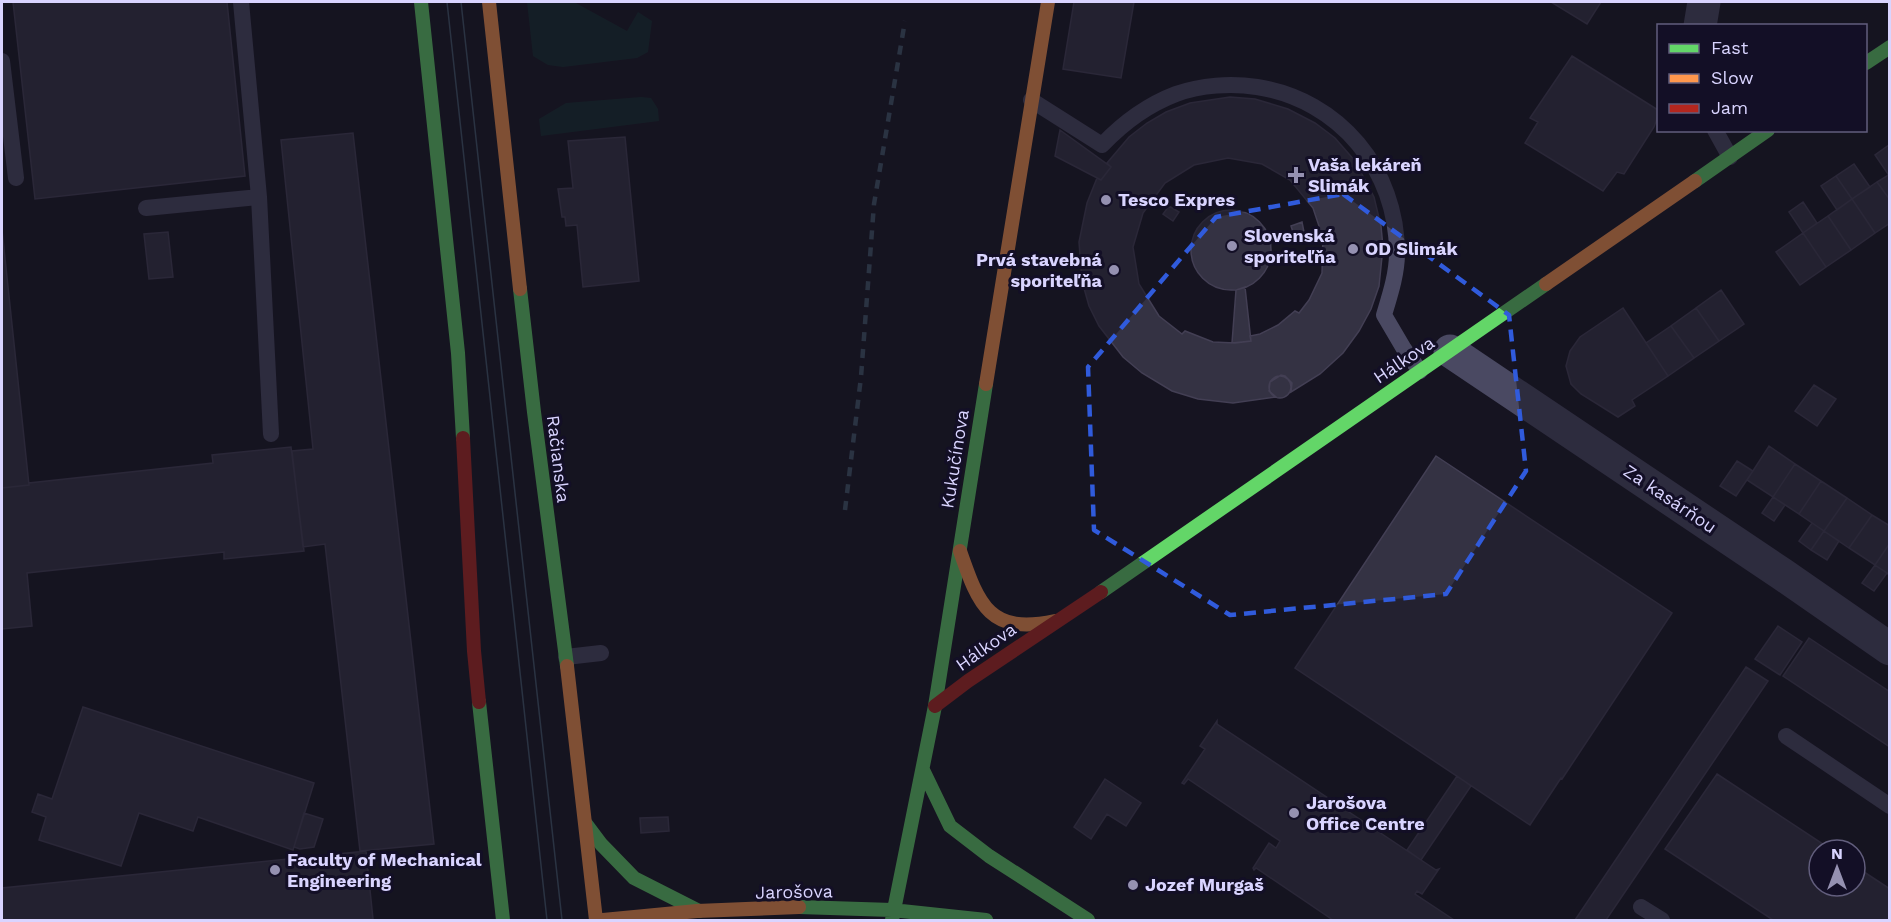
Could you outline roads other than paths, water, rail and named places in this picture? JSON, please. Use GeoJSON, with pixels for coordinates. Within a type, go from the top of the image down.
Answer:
{"type":"FeatureCollection","features":[{"type":"Feature","properties":{"kind":"main road"},"geometry":{"type":"LineString","coordinates":[[421,2],[458,353],[474,651],[503,921]]}},
{"type":"Feature","properties":{"kind":"main road","name":"Račianska"},"geometry":{"type":"LineString","coordinates":[[489,2],[534,412],[566,657],[596,921]]}},
{"type":"Feature","properties":{"kind":"main road","name":"Kukučínova"},"geometry":{"type":"LineString","coordinates":[[893,916],[935,706],[1048,2]]}},
{"type":"Feature","properties":{"kind":"main road"},"geometry":{"type":"LineString","coordinates":[[1867,62],[1890,47]]}},
{"type":"Feature","properties":{"kind":"main road","name":"Hálkova"},"geometry":{"type":"LineString","coordinates":[[935,706],[1765,132]]}},
{"type":"Feature","properties":{"kind":"main road","name":"Hálkova"},"geometry":{"type":"LineString","coordinates":[[959,547],[976,593],[995,617],[1010,625],[1020,626],[1036,625],[1059,619]]}},
{"type":"Feature","properties":{"kind":"main road"},"geometry":{"type":"LineString","coordinates":[[923,770],[950,826],[989,856],[1088,921]]}},
{"type":"Feature","properties":{"kind":"main road"},"geometry":{"type":"LineString","coordinates":[[586,824],[601,844],[634,878],[702,912]]}},
{"type":"Feature","properties":{"kind":"main road","name":"Jarošova"},"geometry":{"type":"LineString","coordinates":[[603,921],[702,912],[777,909],[986,921]]}},
{"type":"Feature","properties":{"kind":"street","name":"Za kasárňou"},"geometry":{"type":"LineString","coordinates":[[1450,351],[1890,649]]}},
{"type":"Feature","properties":{"kind":"lane"},"geometry":{"type":"LineString","coordinates":[[241,2],[259,197],[272,434]]}},
{"type":"Feature","properties":{"kind":"lane"},"geometry":{"type":"LineString","coordinates":[[2,61],[16,178]]}},
{"type":"Feature","properties":{"kind":"lane"},"geometry":{"type":"LineString","coordinates":[[1031,100],[1102,145],[1113,133],[1142,111],[1179,93],[1198,88],[1224,85],[1263,88],[1289,95],[1322,111],[1357,140],[1373,163],[1385,188],[1394,218],[1397,255],[1393,286],[1384,315],[1420,371]]}},
{"type":"Feature","properties":{"kind":"lane"},"geometry":{"type":"LineString","coordinates":[[1716,132],[1730,157]]}},
{"type":"Feature","properties":{"kind":"lane"},"geometry":{"type":"LineString","coordinates":[[146,208],[259,197]]}},
{"type":"Feature","properties":{"kind":"lane"},"geometry":{"type":"LineString","coordinates":[[566,657],[601,653]]}},
{"type":"Feature","properties":{"kind":"lane"},"geometry":{"type":"LineString","coordinates":[[1786,736],[1890,806]]}},
{"type":"Feature","properties":{"kind":"lane"},"geometry":{"type":"LineString","coordinates":[[1641,907],[1662,921]]}},
{"type":"Feature","properties":{"kind":"tram line"},"geometry":{"type":"LineString","coordinates":[[447,2],[547,920]]}},
{"type":"Feature","properties":{"kind":"tram line"},"geometry":{"type":"LineString","coordinates":[[461,2],[562,920]]}},
{"type":"Feature","properties":{"kind":"railway"},"geometry":{"type":"LineString","coordinates":[[845,510],[861,377],[874,204],[905,21]]}},
{"type":"Feature","properties":{"kind":"place","name":"Vaša lekáreň Slimák"},"geometry":{"type":"Point","coordinates":[1296,175]}},
{"type":"Feature","properties":{"kind":"place","name":"Tesco Expres"},"geometry":{"type":"Point","coordinates":[1106,200]}},
{"type":"Feature","properties":{"kind":"place","name":"Slovenská sporiteľňa"},"geometry":{"type":"Point","coordinates":[1232,246]}},
{"type":"Feature","properties":{"kind":"place","name":"OD Slimák"},"geometry":{"type":"Point","coordinates":[1353,249]}},
{"type":"Feature","properties":{"kind":"place","name":"Prvá stavebná sporiteľňa"},"geometry":{"type":"Point","coordinates":[1114,270]}},
{"type":"Feature","properties":{"kind":"place","name":"Jarošova Office Centre"},"geometry":{"type":"Point","coordinates":[1294,813]}},
{"type":"Feature","properties":{"kind":"place","name":"Faculty of Mechanical Engineering"},"geometry":{"type":"Point","coordinates":[275,870]}},
{"type":"Feature","properties":{"kind":"place","name":"Jozef Murgaš"},"geometry":{"type":"Point","coordinates":[1133,885]}}]}
